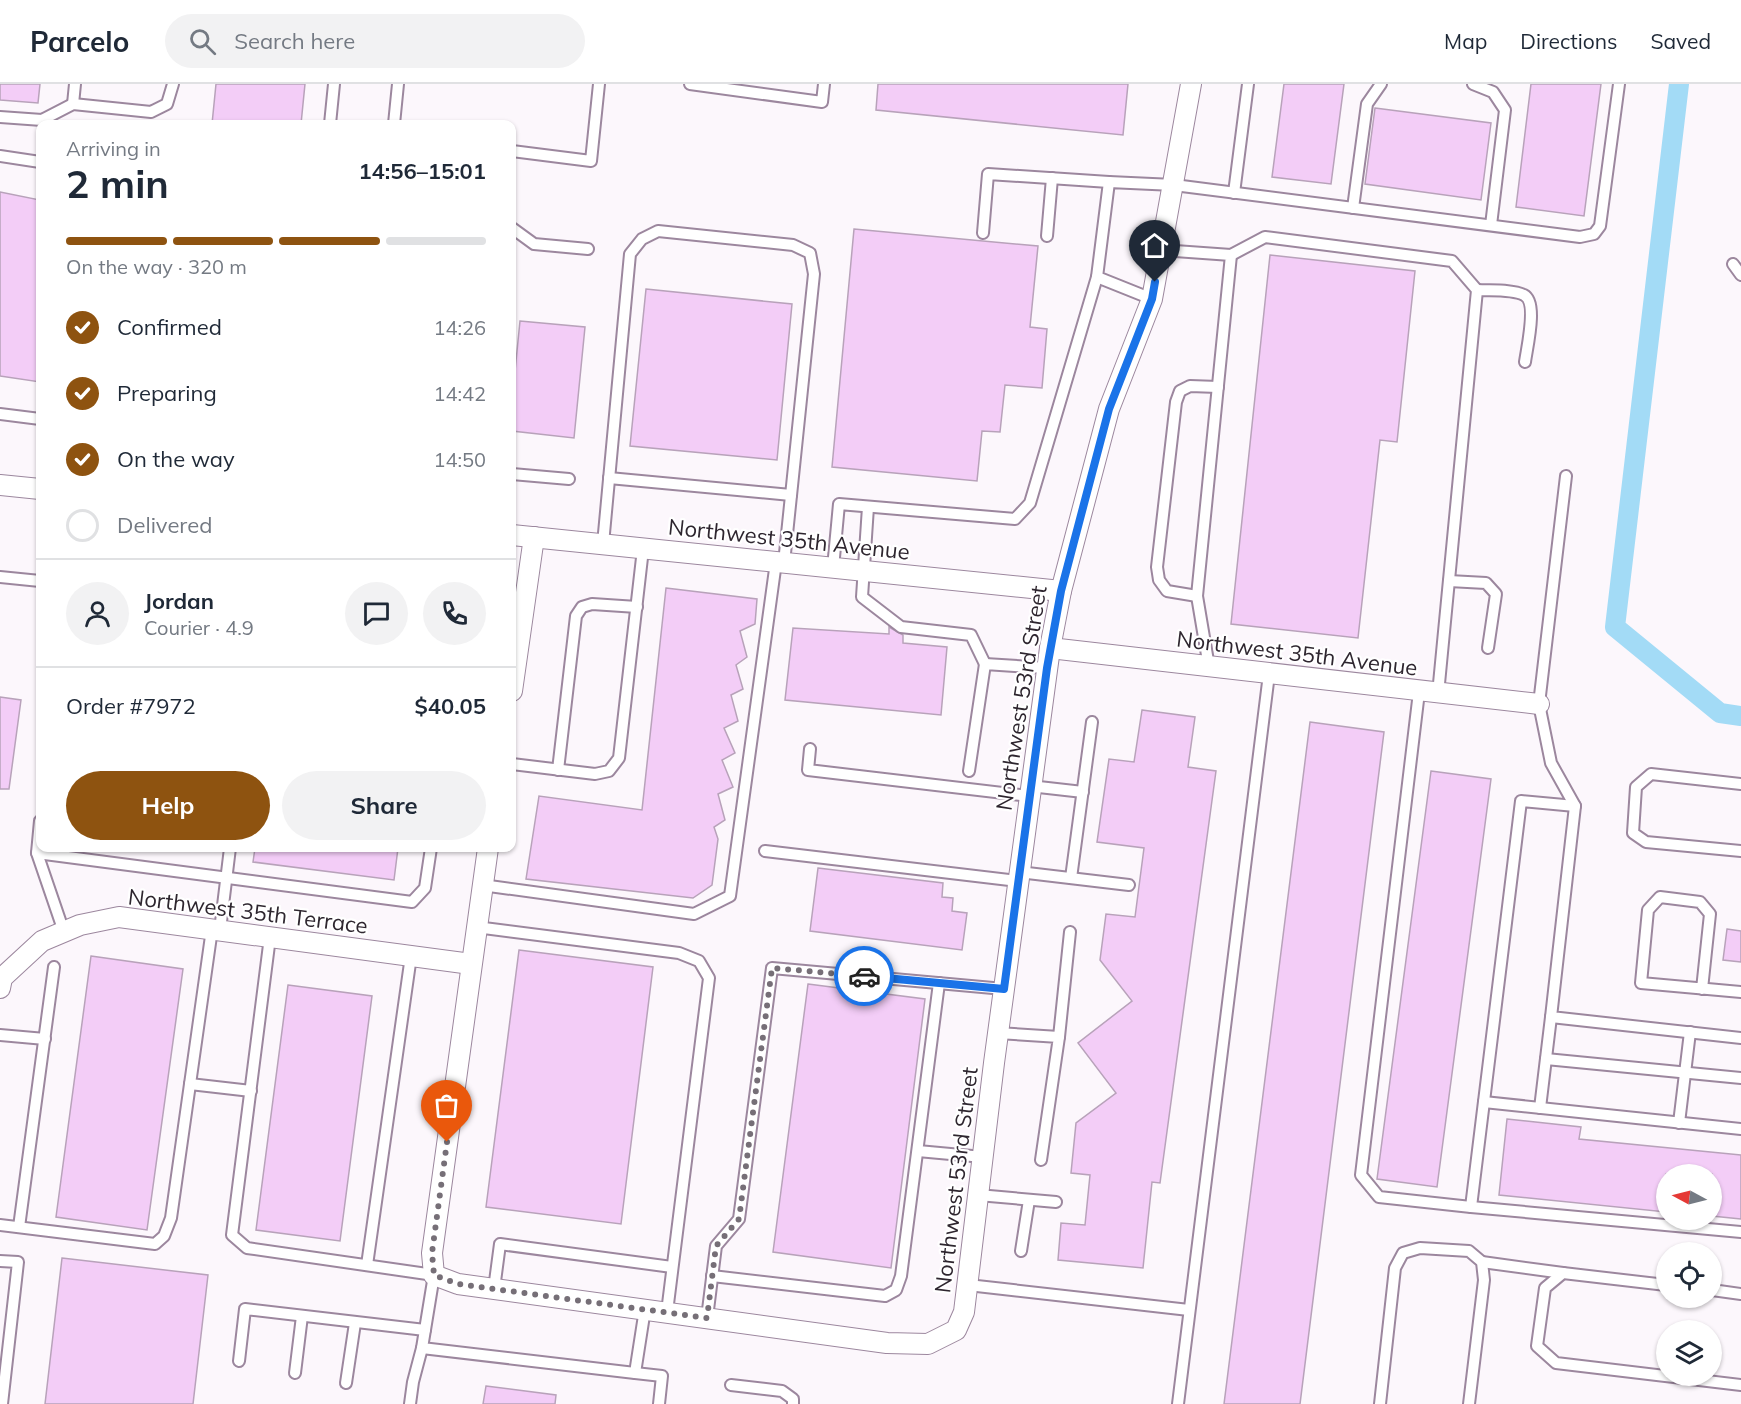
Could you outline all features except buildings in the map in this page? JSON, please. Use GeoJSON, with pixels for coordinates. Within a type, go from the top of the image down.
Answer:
{"type":"FeatureCollection","features":[{"type":"Feature","properties":{"kind":"street","name":"Northwest 53rd Street"},"geometry":{"type":"LineString","coordinates":[[707,1318],[887,1343],[928,1344],[956,1330],[964,1312],[1018,877],[1050,648],[1061,591],[1109,409],[1152,299],[1191,84]]}},
{"type":"Feature","properties":{"kind":"street"},"geometry":{"type":"LineString","coordinates":[[0,484],[36,488]]}},
{"type":"Feature","properties":{"kind":"street","name":"Northwest 35th Avenue"},"geometry":{"type":"LineString","coordinates":[[516,535],[1061,591]]}},
{"type":"Feature","properties":{"kind":"street"},"geometry":{"type":"LineString","coordinates":[[516,632],[534,537]]}},
{"type":"Feature","properties":{"kind":"street","name":"Northwest 35th Avenue"},"geometry":{"type":"LineString","coordinates":[[1050,648],[1539,704]]}},
{"type":"Feature","properties":{"kind":"street"},"geometry":{"type":"LineString","coordinates":[[487,852],[432,1253],[434,1275],[458,1284],[707,1318]]}},
{"type":"Feature","properties":{"kind":"street","name":"Northwest 35th Terrace"},"geometry":{"type":"LineString","coordinates":[[1,983],[42,941],[80,925],[119,917],[471,964]]}},
{"type":"Feature","properties":{"kind":"lane"},"geometry":{"type":"LineString","coordinates":[[73,104],[75,84]]}},
{"type":"Feature","properties":{"kind":"lane"},"geometry":{"type":"LineString","coordinates":[[0,117],[42,120],[73,104],[151,112],[167,104],[173,84]]}},
{"type":"Feature","properties":{"kind":"lane"},"geometry":{"type":"LineString","coordinates":[[330,120],[334,84]]}},
{"type":"Feature","properties":{"kind":"lane"},"geometry":{"type":"LineString","coordinates":[[394,120],[398,84]]}},
{"type":"Feature","properties":{"kind":"lane"},"geometry":{"type":"LineString","coordinates":[[516,152],[591,161],[599,84]]}},
{"type":"Feature","properties":{"kind":"lane"},"geometry":{"type":"LineString","coordinates":[[690,84],[822,102],[824,84]]}},
{"type":"Feature","properties":{"kind":"lane"},"geometry":{"type":"LineString","coordinates":[[1234,193],[1248,84]]}},
{"type":"Feature","properties":{"kind":"lane"},"geometry":{"type":"LineString","coordinates":[[1353,208],[1367,104],[1381,84]]}},
{"type":"Feature","properties":{"kind":"lane"},"geometry":{"type":"LineString","coordinates":[[1473,84],[1493,92],[1505,110],[1491,225]]}},
{"type":"Feature","properties":{"kind":"lane"},"geometry":{"type":"LineString","coordinates":[[983,233],[988,174],[1174,185],[1580,237],[1594,234],[1600,226],[1619,84]]}},
{"type":"Feature","properties":{"kind":"lane"},"geometry":{"type":"LineString","coordinates":[[0,156],[36,161]]}},
{"type":"Feature","properties":{"kind":"lane"},"geometry":{"type":"LineString","coordinates":[[1047,236],[1053,178]]}},
{"type":"Feature","properties":{"kind":"lane"},"geometry":{"type":"LineString","coordinates":[[833,568],[839,504],[1015,519],[1030,503],[1097,277],[1109,182]]}},
{"type":"Feature","properties":{"kind":"lane"},"geometry":{"type":"LineString","coordinates":[[516,231],[534,244],[588,249]]}},
{"type":"Feature","properties":{"kind":"lane"},"geometry":{"type":"LineString","coordinates":[[482,885],[694,914],[730,896],[791,495],[814,274],[810,253],[793,245],[658,231],[642,239],[630,254],[603,544]]}},
{"type":"Feature","properties":{"kind":"lane"},"geometry":{"type":"LineString","coordinates":[[1161,250],[1231,255],[1266,237],[1452,261],[1477,290],[1522,294],[1529,298],[1532,309],[1525,362]]}},
{"type":"Feature","properties":{"kind":"lane"},"geometry":{"type":"LineString","coordinates":[[1209,667],[1197,596],[1231,255]]}},
{"type":"Feature","properties":{"kind":"lane"},"geometry":{"type":"LineString","coordinates":[[1733,264],[1741,275]]}},
{"type":"Feature","properties":{"kind":"lane"},"geometry":{"type":"LineString","coordinates":[[1097,277],[1152,299]]}},
{"type":"Feature","properties":{"kind":"lane"},"geometry":{"type":"LineString","coordinates":[[1477,290],[1449,580],[1428,693],[1361,1176],[1379,1197],[1741,1232]]}},
{"type":"Feature","properties":{"kind":"lane"},"geometry":{"type":"LineString","coordinates":[[1197,596],[1167,591],[1159,580],[1157,567],[1176,402],[1180,391],[1190,386],[1218,387]]}},
{"type":"Feature","properties":{"kind":"lane"},"geometry":{"type":"LineString","coordinates":[[0,414],[36,418]]}},
{"type":"Feature","properties":{"kind":"lane"},"geometry":{"type":"LineString","coordinates":[[516,474],[569,479]]}},
{"type":"Feature","properties":{"kind":"lane"},"geometry":{"type":"LineString","coordinates":[[1540,1108],[1575,806],[1551,762],[1539,704],[1566,476]]}},
{"type":"Feature","properties":{"kind":"lane"},"geometry":{"type":"LineString","coordinates":[[609,478],[791,495]]}},
{"type":"Feature","properties":{"kind":"lane"},"geometry":{"type":"LineString","coordinates":[[868,507],[862,597],[901,627],[971,635],[985,664],[969,771]]}},
{"type":"Feature","properties":{"kind":"lane"},"geometry":{"type":"LineString","coordinates":[[516,765],[595,774],[609,771],[618,758],[643,549]]}},
{"type":"Feature","properties":{"kind":"lane"},"geometry":{"type":"LineString","coordinates":[[0,576],[36,580]]}},
{"type":"Feature","properties":{"kind":"lane"},"geometry":{"type":"LineString","coordinates":[[1449,580],[1486,583],[1496,594],[1488,648]]}},
{"type":"Feature","properties":{"kind":"lane"},"geometry":{"type":"LineString","coordinates":[[558,770],[576,616],[582,607],[592,604],[636,607]]}},
{"type":"Feature","properties":{"kind":"lane"},"geometry":{"type":"LineString","coordinates":[[985,664],[1047,668]]}},
{"type":"Feature","properties":{"kind":"lane"},"geometry":{"type":"LineString","coordinates":[[1178,1404],[1269,674]]}},
{"type":"Feature","properties":{"kind":"lane"},"geometry":{"type":"LineString","coordinates":[[1071,878],[1092,722]]}},
{"type":"Feature","properties":{"kind":"lane"},"geometry":{"type":"LineString","coordinates":[[810,749],[808,770],[1030,791],[1083,792]]}},
{"type":"Feature","properties":{"kind":"lane"},"geometry":{"type":"LineString","coordinates":[[1741,784],[1651,774],[1636,787],[1633,832],[1646,842],[1741,851]]}},
{"type":"Feature","properties":{"kind":"lane"},"geometry":{"type":"LineString","coordinates":[[1471,1207],[1521,801],[1575,806]]}},
{"type":"Feature","properties":{"kind":"lane"},"geometry":{"type":"LineString","coordinates":[[765,851],[1018,877],[1071,878],[1129,885]]}},
{"type":"Feature","properties":{"kind":"lane"},"geometry":{"type":"LineString","coordinates":[[0,1225],[155,1244],[164,1236],[171,1218],[190,1084],[229,852]]}},
{"type":"Feature","properties":{"kind":"lane"},"geometry":{"type":"LineString","coordinates":[[64,932],[37,853],[412,902],[425,888],[430,852]]}},
{"type":"Feature","properties":{"kind":"lane"},"geometry":{"type":"LineString","coordinates":[[1702,988],[1710,914],[1700,902],[1660,897],[1648,910],[1641,983],[1741,992]]}},
{"type":"Feature","properties":{"kind":"lane"},"geometry":{"type":"LineString","coordinates":[[476,927],[679,954],[699,961],[709,978],[667,1312]]}},
{"type":"Feature","properties":{"kind":"lane"},"geometry":{"type":"LineString","coordinates":[[1041,1160],[1059,1037],[1070,932]]}},
{"type":"Feature","properties":{"kind":"lane"},"geometry":{"type":"LineString","coordinates":[[270,937],[232,1235],[247,1248],[434,1275],[422,1348],[413,1382],[411,1404]]}},
{"type":"Feature","properties":{"kind":"lane"},"geometry":{"type":"LineString","coordinates":[[367,1265],[411,956]]}},
{"type":"Feature","properties":{"kind":"lane"},"geometry":{"type":"LineString","coordinates":[[18,1227],[54,967]]}},
{"type":"Feature","properties":{"kind":"lane"},"geometry":{"type":"LineString","coordinates":[[707,1318],[716,1246],[739,1219],[772,968],[1004,989]]}},
{"type":"Feature","properties":{"kind":"lane"},"geometry":{"type":"LineString","coordinates":[[712,1276],[885,1296],[896,1290],[902,1276],[939,983]]}},
{"type":"Feature","properties":{"kind":"lane"},"geometry":{"type":"LineString","coordinates":[[1551,1017],[1741,1038]]}},
{"type":"Feature","properties":{"kind":"lane"},"geometry":{"type":"LineString","coordinates":[[1679,1123],[1690,1032]]}},
{"type":"Feature","properties":{"kind":"lane"},"geometry":{"type":"LineString","coordinates":[[998,1033],[1059,1037]]}},
{"type":"Feature","properties":{"kind":"lane"},"geometry":{"type":"LineString","coordinates":[[0,1035],[45,1039]]}},
{"type":"Feature","properties":{"kind":"lane"},"geometry":{"type":"LineString","coordinates":[[1546,1059],[1741,1078]]}},
{"type":"Feature","properties":{"kind":"lane"},"geometry":{"type":"LineString","coordinates":[[190,1084],[251,1091]]}},
{"type":"Feature","properties":{"kind":"lane"},"geometry":{"type":"LineString","coordinates":[[1484,1102],[1741,1129]]}},
{"type":"Feature","properties":{"kind":"lane"},"geometry":{"type":"LineString","coordinates":[[918,1151],[983,1157]]}},
{"type":"Feature","properties":{"kind":"lane"},"geometry":{"type":"LineString","coordinates":[[978,1196],[1056,1202]]}},
{"type":"Feature","properties":{"kind":"lane"},"geometry":{"type":"LineString","coordinates":[[1022,1251],[1029,1200]]}},
{"type":"Feature","properties":{"kind":"lane"},"geometry":{"type":"LineString","coordinates":[[494,1289],[500,1244],[672,1267]]}},
{"type":"Feature","properties":{"kind":"lane"},"geometry":{"type":"LineString","coordinates":[[1380,1404],[1395,1268],[1403,1253],[1420,1248],[1469,1251],[1482,1262],[1656,1284]]}},
{"type":"Feature","properties":{"kind":"lane"},"geometry":{"type":"LineString","coordinates":[[0,1261],[18,1262],[2,1404]]}},
{"type":"Feature","properties":{"kind":"lane"},"geometry":{"type":"LineString","coordinates":[[1469,1404],[1484,1280],[1482,1262]]}},
{"type":"Feature","properties":{"kind":"lane"},"geometry":{"type":"LineString","coordinates":[[1563,1273],[1545,1288],[1537,1346],[1556,1363],[1741,1385]]}},
{"type":"Feature","properties":{"kind":"lane"},"geometry":{"type":"LineString","coordinates":[[968,1285],[1189,1310]]}},
{"type":"Feature","properties":{"kind":"lane"},"geometry":{"type":"LineString","coordinates":[[1722,1291],[1741,1294]]}},
{"type":"Feature","properties":{"kind":"lane"},"geometry":{"type":"LineString","coordinates":[[239,1361],[245,1309],[425,1330]]}},
{"type":"Feature","properties":{"kind":"lane"},"geometry":{"type":"LineString","coordinates":[[635,1373],[645,1309]]}},
{"type":"Feature","properties":{"kind":"lane"},"geometry":{"type":"LineString","coordinates":[[295,1373],[302,1316]]}},
{"type":"Feature","properties":{"kind":"lane"},"geometry":{"type":"LineString","coordinates":[[346,1383],[355,1323]]}},
{"type":"Feature","properties":{"kind":"lane"},"geometry":{"type":"LineString","coordinates":[[422,1348],[662,1376],[658,1404]]}},
{"type":"Feature","properties":{"kind":"lane"},"geometry":{"type":"LineString","coordinates":[[732,1385],[782,1391],[794,1399],[793,1404]]}},
{"type":"Feature","properties":{"kind":"waterway"},"geometry":{"type":"LineString","coordinates":[[1679,84],[1615,627],[1720,713],[1741,716]]}},
{"type":"Feature","properties":{"kind":"way so far"},"geometry":{"type":"LineString","coordinates":[[447,1142],[432,1253],[434,1275],[458,1284],[707,1318],[716,1246],[739,1219],[772,968],[864,976]]}},
{"type":"Feature","properties":{"kind":"route"},"geometry":{"type":"LineString","coordinates":[[864,976],[1004,989],[1030,786],[1050,648],[1061,591],[1109,409],[1152,299],[1155,282]]}}]}
